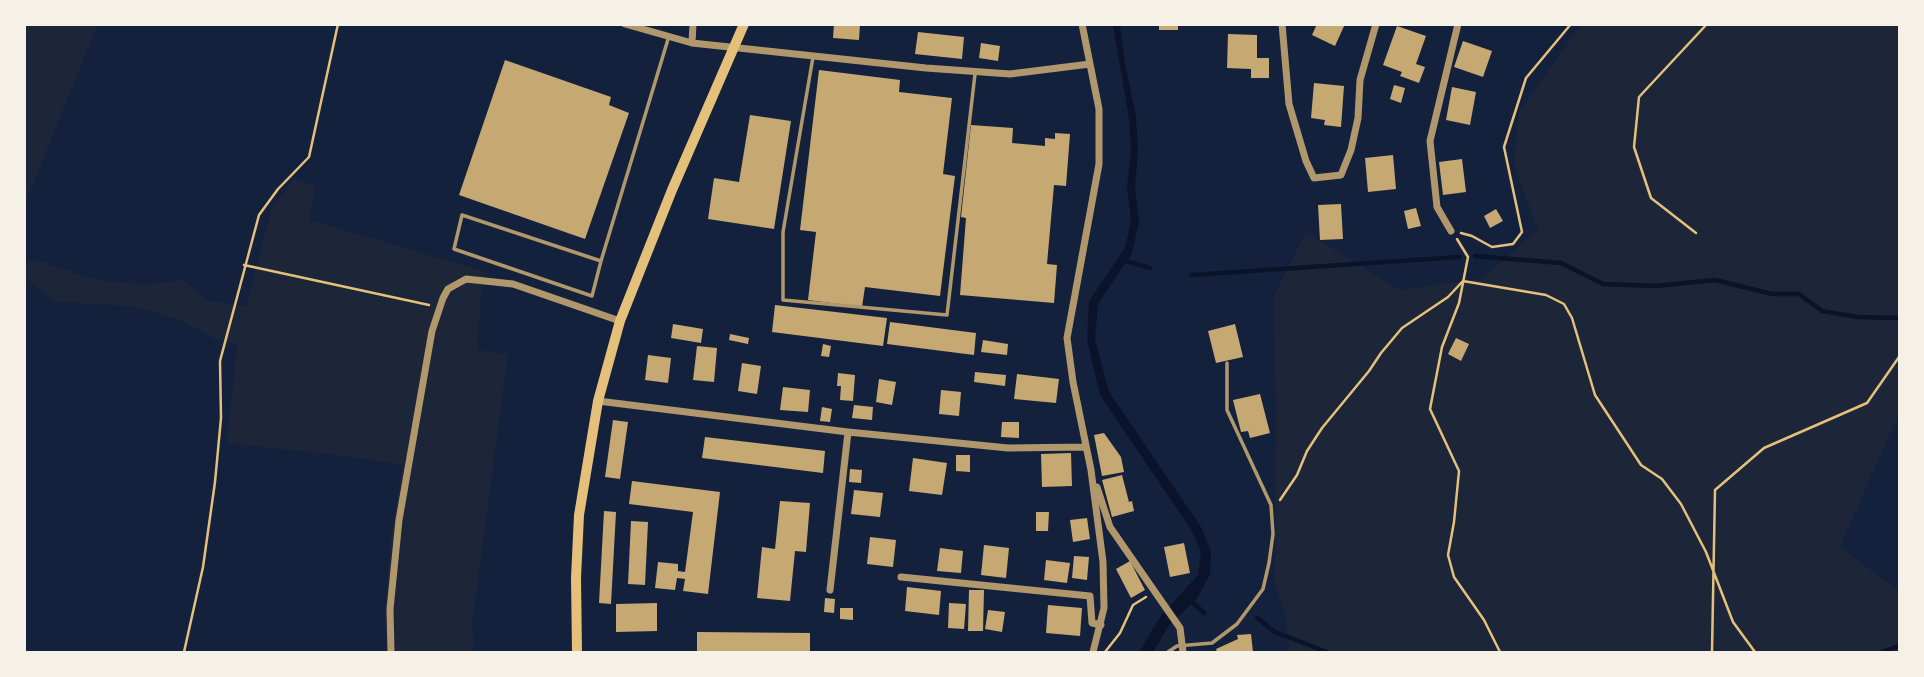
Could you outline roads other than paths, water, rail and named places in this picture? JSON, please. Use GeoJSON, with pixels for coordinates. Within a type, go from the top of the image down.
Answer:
{"type":"FeatureCollection","features":[{"type":"Feature","properties":{"kind":"main road"},"geometry":{"type":"LineString","coordinates":[[577,653],[579,515],[598,401],[620,321],[672,190],[744,24]]}},
{"type":"Feature","properties":{"kind":"street"},"geometry":{"type":"LineString","coordinates":[[625,24],[692,43],[735,49],[975,71],[1010,74],[1090,64]]}},
{"type":"Feature","properties":{"kind":"street"},"geometry":{"type":"LineString","coordinates":[[692,43],[693,24]]}},
{"type":"Feature","properties":{"kind":"street"},"geometry":{"type":"LineString","coordinates":[[1082,24],[1099,109],[1099,163],[1067,338],[1091,470],[1103,562],[1104,608],[1093,653]]}},
{"type":"Feature","properties":{"kind":"street"},"geometry":{"type":"LineString","coordinates":[[1282,24],[1289,104],[1306,161],[1314,177],[1341,175],[1351,150],[1358,118],[1360,80],[1376,24]]}},
{"type":"Feature","properties":{"kind":"street"},"geometry":{"type":"LineString","coordinates":[[1451,231],[1437,207],[1430,141],[1458,24]]}},
{"type":"Feature","properties":{"kind":"street"},"geometry":{"type":"LineString","coordinates":[[391,653],[390,609],[399,520],[432,331],[448,289],[456,283],[476,279],[513,284],[620,321]]}},
{"type":"Feature","properties":{"kind":"street"},"geometry":{"type":"LineString","coordinates":[[598,401],[1008,449],[1086,447]]}},
{"type":"Feature","properties":{"kind":"street"},"geometry":{"type":"LineString","coordinates":[[830,590],[848,432]]}},
{"type":"Feature","properties":{"kind":"street"},"geometry":{"type":"LineString","coordinates":[[1091,470],[1110,527],[1180,628],[1183,649]]}},
{"type":"Feature","properties":{"kind":"street"},"geometry":{"type":"LineString","coordinates":[[901,577],[1090,596],[1092,623],[1101,625]]}},
{"type":"Feature","properties":{"kind":"lane"},"geometry":{"type":"LineString","coordinates":[[601,261],[463,215],[454,249],[592,296],[669,36]]}},
{"type":"Feature","properties":{"kind":"lane"},"geometry":{"type":"LineString","coordinates":[[813,56],[783,232],[783,300],[947,315],[975,71]]}},
{"type":"Feature","properties":{"kind":"lane"},"geometry":{"type":"LineString","coordinates":[[1168,653],[1177,646],[1183,649],[1212,643],[1237,624],[1263,589],[1273,534],[1271,505],[1227,410],[1227,363]]}},
{"type":"Feature","properties":{"kind":"waterway"},"geometry":{"type":"LineString","coordinates":[[1475,256],[1561,263],[1603,284],[1655,286],[1715,280],[1772,294],[1799,294],[1822,311],[1858,317],[1899,318]]}},
{"type":"Feature","properties":{"kind":"waterway"},"geometry":{"type":"LineString","coordinates":[[1192,275],[1459,257]]}},
{"type":"Feature","properties":{"kind":"waterway"},"geometry":{"type":"LineString","coordinates":[[1122,260],[1150,268]]}},
{"type":"Feature","properties":{"kind":"waterway"},"geometry":{"type":"LineString","coordinates":[[1189,599],[1204,613]]}},
{"type":"Feature","properties":{"kind":"waterway"},"geometry":{"type":"LineString","coordinates":[[1257,618],[1275,632],[1327,652]]}},
{"type":"Feature","properties":{"kind":"waterway"},"geometry":{"type":"LineString","coordinates":[[1882,652],[1899,646]]}}]}
